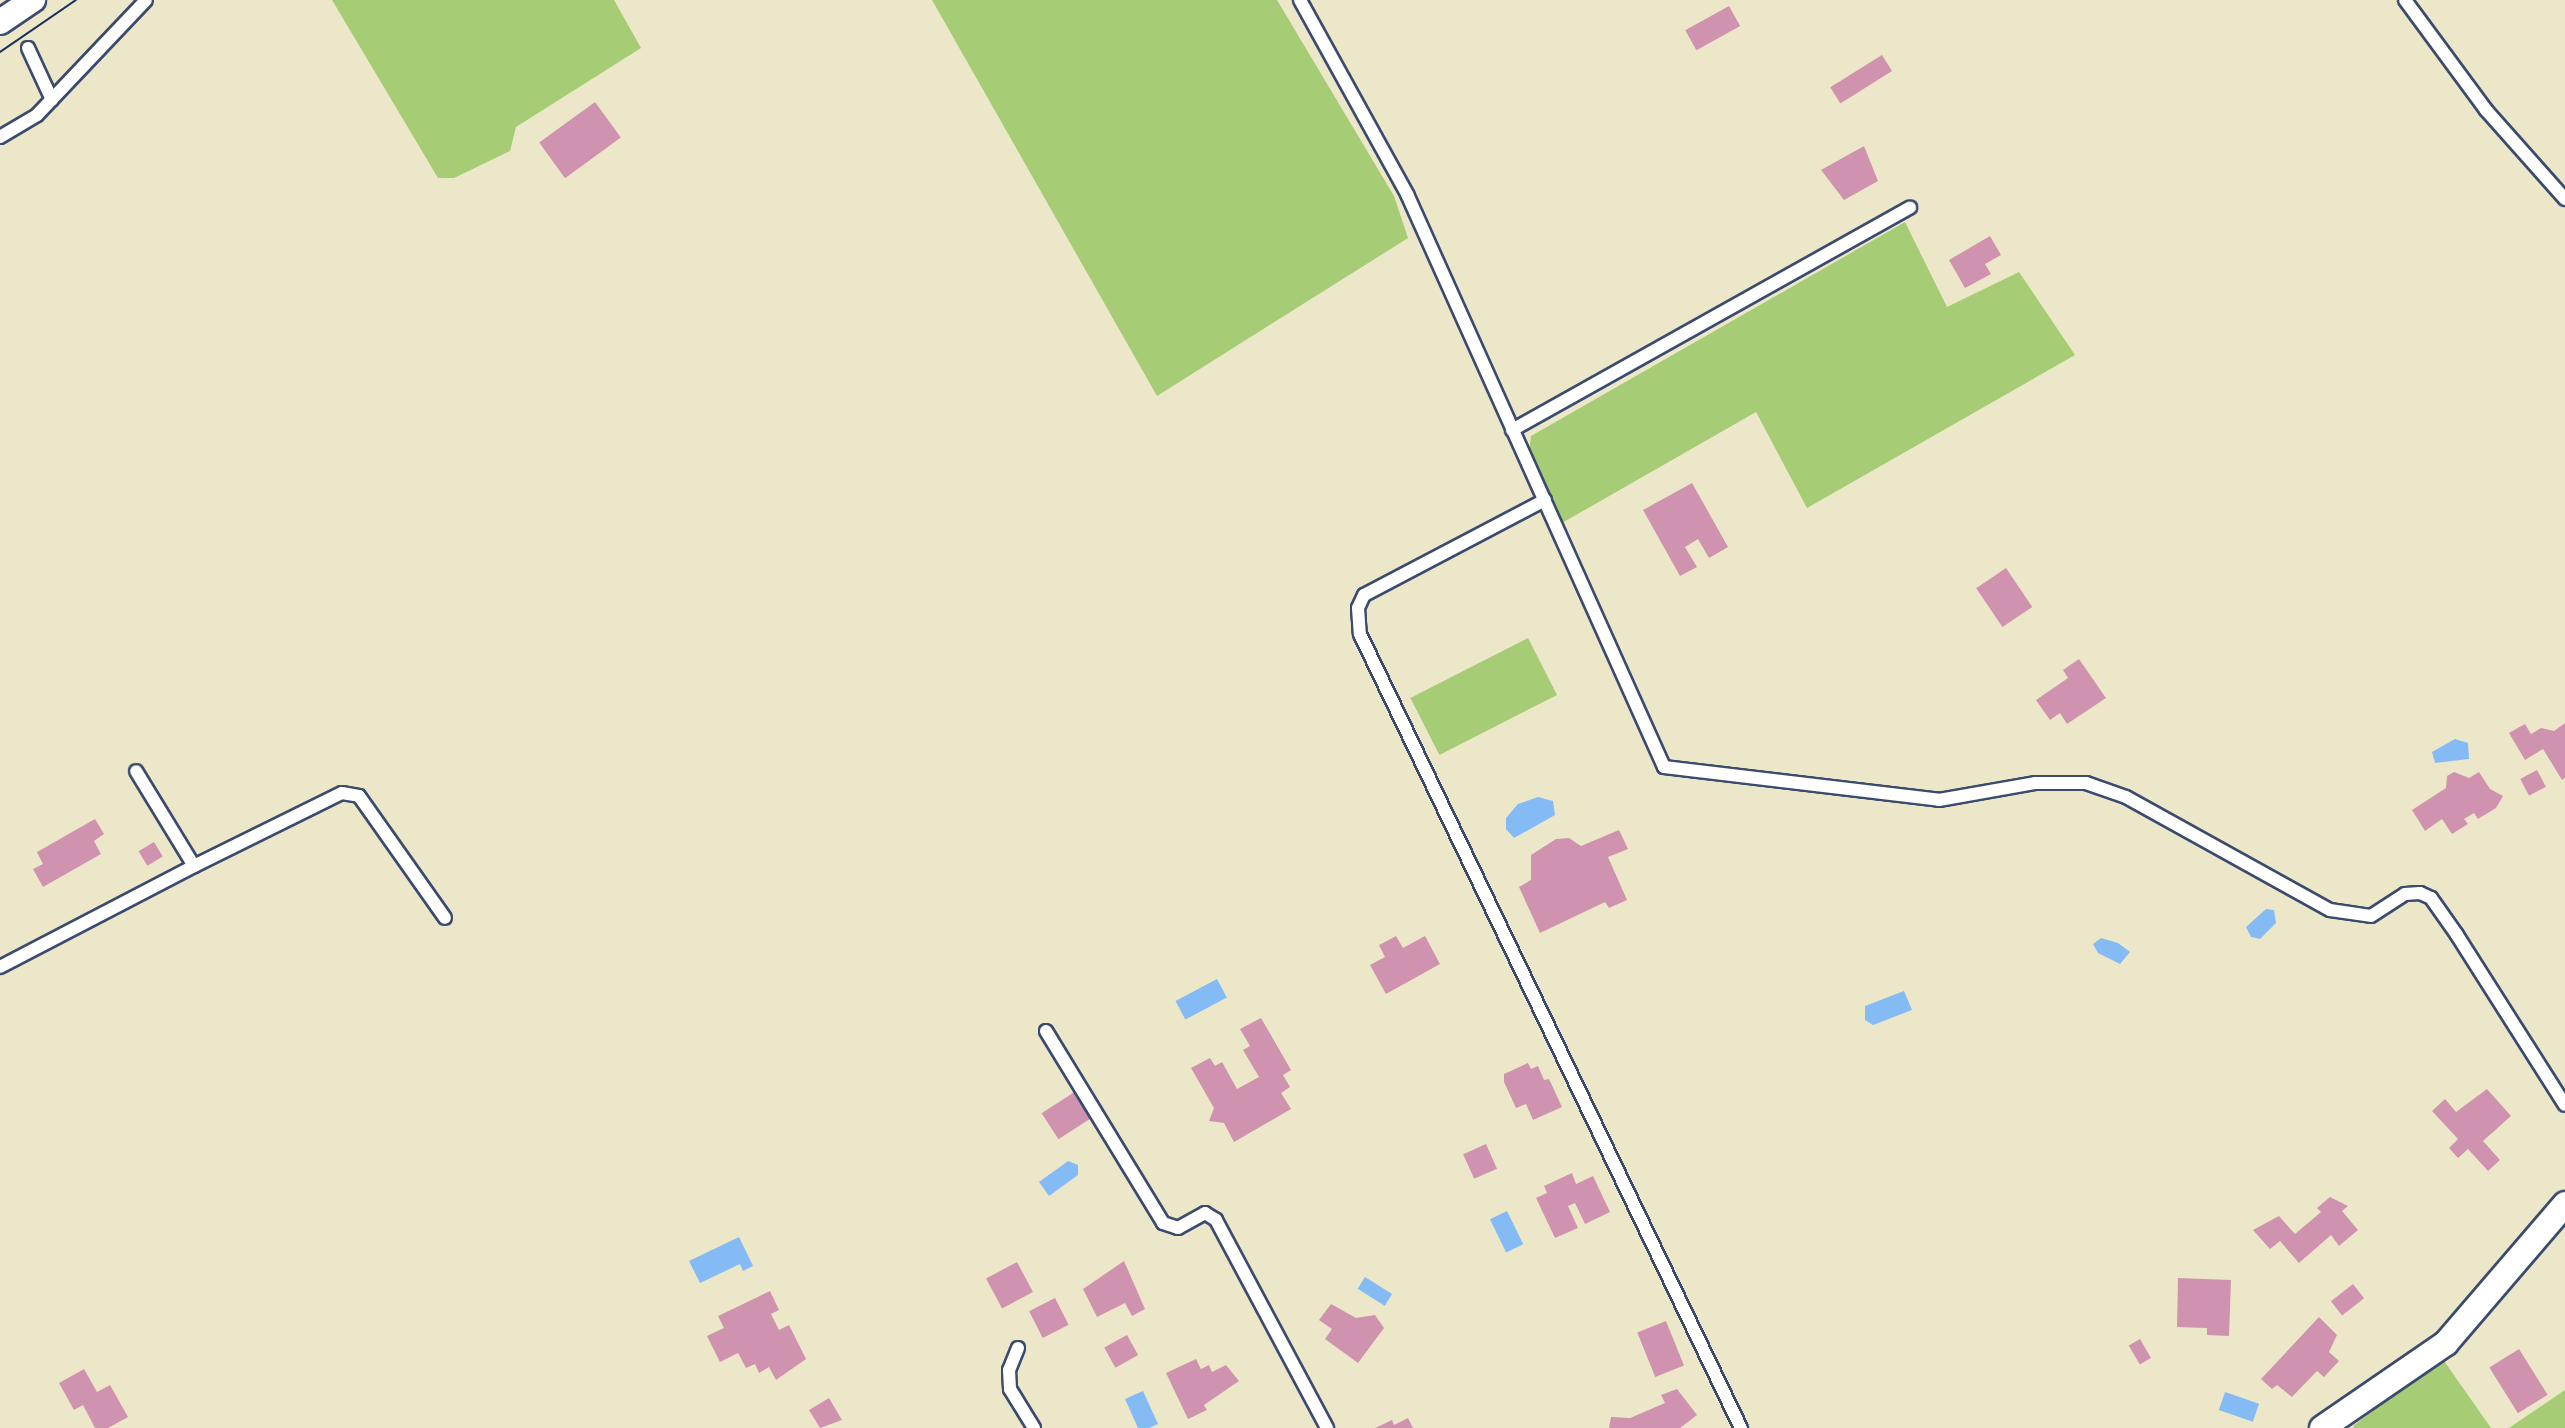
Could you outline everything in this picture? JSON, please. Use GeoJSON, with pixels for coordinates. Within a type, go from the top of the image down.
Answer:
{"type":"FeatureCollection","features":[{"type":"Feature","properties":{"kind":"street"},"geometry":{"type":"LineString","coordinates":[[2322,1428],[2446,1343],[2565,1204]]}},
{"type":"Feature","properties":{"kind":"lane"},"geometry":{"type":"LineString","coordinates":[[0,137],[52,100],[146,0]]}},
{"type":"Feature","properties":{"kind":"lane"},"geometry":{"type":"LineString","coordinates":[[1300,0],[1407,194],[1664,767],[1939,800],[2035,783],[2086,783],[2126,797],[2330,910],[2371,916],[2405,894],[2420,893],[2431,898],[2457,935],[2565,1105]]}},
{"type":"Feature","properties":{"kind":"lane"},"geometry":{"type":"LineString","coordinates":[[2405,0],[2486,110],[2565,199]]}},
{"type":"Feature","properties":{"kind":"lane"},"geometry":{"type":"LineString","coordinates":[[28,48],[52,100]]}},
{"type":"Feature","properties":{"kind":"lane"},"geometry":{"type":"LineString","coordinates":[[1512,430],[1910,208]]}},
{"type":"Feature","properties":{"kind":"lane"},"geometry":{"type":"LineString","coordinates":[[1545,500],[1364,595],[1358,608],[1360,634],[1741,1428]]}},
{"type":"Feature","properties":{"kind":"lane"},"geometry":{"type":"LineString","coordinates":[[136,771],[194,866]]}},
{"type":"Feature","properties":{"kind":"lane"},"geometry":{"type":"LineString","coordinates":[[0,967],[342,793],[359,796],[445,918]]}},
{"type":"Feature","properties":{"kind":"lane"},"geometry":{"type":"LineString","coordinates":[[1046,1031],[1163,1223],[1178,1228],[1205,1213],[1216,1220],[1327,1428]]}},
{"type":"Feature","properties":{"kind":"lane"},"geometry":{"type":"LineString","coordinates":[[1018,1348],[1009,1370],[1010,1389],[1034,1428]]}},
{"type":"Feature","properties":{"kind":"green space"},"geometry":{"type":"Polygon","coordinates":[[[332,0],[614,0],[641,48],[516,127],[510,151],[454,178],[438,178],[332,0]]]}},
{"type":"Feature","properties":{"kind":"green space"},"geometry":{"type":"Polygon","coordinates":[[[932,0],[1277,0],[1394,196],[1408,238],[1157,396],[932,0]]]}},
{"type":"Feature","properties":{"kind":"green space"},"geometry":{"type":"Polygon","coordinates":[[[1905,222],[1947,307],[2019,272],[2075,355],[1807,508],[1756,412],[1562,523],[1529,453],[1531,436],[1905,222]]]}},
{"type":"Feature","properties":{"kind":"green space"},"geometry":{"type":"Polygon","coordinates":[[[1528,638],[1557,695],[1439,755],[1410,698],[1528,638]]]}},
{"type":"Feature","properties":{"kind":"green space"},"geometry":{"type":"Polygon","coordinates":[[[2442,1358],[2491,1428],[2354,1428],[2353,1426],[2442,1358]]]}},
{"type":"Feature","properties":{"kind":"green space"},"geometry":{"type":"Polygon","coordinates":[[[2565,1390],[2565,1428],[2509,1428],[2565,1390]]]}},
{"type":"Feature","properties":{"kind":"water"},"geometry":{"type":"Polygon","coordinates":[[[2455,739],[2468,743],[2469,759],[2435,763],[2432,752],[2455,739]]]}},
{"type":"Feature","properties":{"kind":"water"},"geometry":{"type":"Polygon","coordinates":[[[1538,797],[1553,801],[1555,815],[1514,838],[1506,829],[1506,818],[1518,804],[1538,797]]]}},
{"type":"Feature","properties":{"kind":"water"},"geometry":{"type":"Polygon","coordinates":[[[2266,909],[2274,910],[2276,923],[2260,939],[2251,937],[2246,927],[2266,909]]]}},
{"type":"Feature","properties":{"kind":"water"},"geometry":{"type":"Polygon","coordinates":[[[2101,938],[2118,943],[2130,952],[2120,964],[2098,953],[2093,944],[2101,938]]]}},
{"type":"Feature","properties":{"kind":"water"},"geometry":{"type":"Polygon","coordinates":[[[1217,979],[1227,998],[1185,1020],[1176,1001],[1217,979]]]}},
{"type":"Feature","properties":{"kind":"water"},"geometry":{"type":"Polygon","coordinates":[[[1904,991],[1912,1010],[1873,1025],[1865,1020],[1865,1006],[1904,991]]]}},
{"type":"Feature","properties":{"kind":"water"},"geometry":{"type":"Polygon","coordinates":[[[1068,1161],[1078,1165],[1078,1175],[1049,1196],[1039,1182],[1068,1161]]]}},
{"type":"Feature","properties":{"kind":"water"},"geometry":{"type":"Polygon","coordinates":[[[1507,1211],[1523,1244],[1506,1253],[1490,1219],[1507,1211]]]}},
{"type":"Feature","properties":{"kind":"water"},"geometry":{"type":"Polygon","coordinates":[[[739,1237],[753,1266],[743,1271],[740,1264],[700,1283],[689,1261],[739,1237]]]}},
{"type":"Feature","properties":{"kind":"water"},"geometry":{"type":"Polygon","coordinates":[[[1365,1277],[1392,1294],[1385,1306],[1358,1289],[1365,1277]]]}},
{"type":"Feature","properties":{"kind":"water"},"geometry":{"type":"Polygon","coordinates":[[[1143,1391],[1158,1424],[1149,1428],[1138,1428],[1125,1399],[1143,1391]]]}},
{"type":"Feature","properties":{"kind":"water"},"geometry":{"type":"Polygon","coordinates":[[[2225,1392],[2259,1404],[2253,1422],[2219,1410],[2225,1392]]]}},
{"type":"Feature","properties":{"kind":"building"},"geometry":{"type":"Polygon","coordinates":[[[1729,6],[1740,26],[1696,50],[1685,30],[1729,6]]]}},
{"type":"Feature","properties":{"kind":"building"},"geometry":{"type":"Polygon","coordinates":[[[1882,55],[1892,71],[1840,103],[1830,87],[1882,55]]]}},
{"type":"Feature","properties":{"kind":"building"},"geometry":{"type":"Polygon","coordinates":[[[595,102],[621,138],[565,178],[539,143],[595,102]]]}},
{"type":"Feature","properties":{"kind":"building"},"geometry":{"type":"Polygon","coordinates":[[[1864,146],[1878,181],[1844,200],[1821,170],[1864,146]]]}},
{"type":"Feature","properties":{"kind":"building"},"geometry":{"type":"Polygon","coordinates":[[[1990,236],[2001,255],[1985,264],[1991,274],[1965,288],[1949,260],[1990,236]]]}},
{"type":"Feature","properties":{"kind":"building"},"geometry":{"type":"Polygon","coordinates":[[[1692,483],[1728,547],[1709,558],[1698,539],[1685,547],[1697,567],[1680,576],[1643,510],[1692,483]]]}},
{"type":"Feature","properties":{"kind":"building"},"geometry":{"type":"Polygon","coordinates":[[[2006,568],[2032,607],[2002,627],[1976,588],[2006,568]]]}},
{"type":"Feature","properties":{"kind":"building"},"geometry":{"type":"Polygon","coordinates":[[[2079,659],[2106,698],[2067,724],[2060,713],[2050,720],[2036,700],[2068,678],[2063,670],[2079,659]]]}},
{"type":"Feature","properties":{"kind":"building"},"geometry":{"type":"Polygon","coordinates":[[[2565,723],[2565,778],[2562,780],[2543,749],[2525,760],[2509,733],[2525,724],[2531,734],[2541,728],[2554,731],[2565,723]]]}},
{"type":"Feature","properties":{"kind":"building"},"geometry":{"type":"Polygon","coordinates":[[[2537,770],[2546,787],[2529,796],[2520,779],[2537,770]]]}},
{"type":"Feature","properties":{"kind":"building"},"geometry":{"type":"Polygon","coordinates":[[[2454,772],[2469,778],[2479,772],[2490,789],[2503,796],[2496,808],[2478,819],[2474,813],[2464,819],[2468,824],[2452,834],[2442,819],[2425,831],[2412,810],[2446,788],[2447,776],[2454,772]]]}},
{"type":"Feature","properties":{"kind":"building"},"geometry":{"type":"Polygon","coordinates":[[[95,819],[104,834],[94,841],[101,854],[43,887],[33,869],[43,864],[37,852],[95,819]]]}},
{"type":"Feature","properties":{"kind":"building"},"geometry":{"type":"Polygon","coordinates":[[[1619,830],[1628,849],[1608,857],[1627,900],[1609,908],[1605,902],[1540,933],[1519,887],[1531,880],[1531,855],[1556,839],[1569,838],[1581,846],[1619,830]]]}},
{"type":"Feature","properties":{"kind":"building"},"geometry":{"type":"Polygon","coordinates":[[[154,842],[163,857],[147,866],[139,851],[154,842]]]}},
{"type":"Feature","properties":{"kind":"building"},"geometry":{"type":"Polygon","coordinates":[[[1396,936],[1403,948],[1425,936],[1440,964],[1386,994],[1370,965],[1385,957],[1379,945],[1396,936]]]}},
{"type":"Feature","properties":{"kind":"building"},"geometry":{"type":"Polygon","coordinates":[[[1261,1018],[1291,1070],[1283,1075],[1290,1087],[1281,1093],[1291,1109],[1234,1142],[1224,1123],[1209,1121],[1214,1108],[1191,1068],[1210,1058],[1215,1066],[1222,1062],[1237,1089],[1259,1077],[1243,1050],[1250,1046],[1240,1029],[1261,1018]]]}},
{"type":"Feature","properties":{"kind":"building"},"geometry":{"type":"Polygon","coordinates":[[[1528,1063],[1531,1069],[1538,1066],[1544,1080],[1549,1079],[1562,1107],[1533,1120],[1526,1104],[1516,1108],[1504,1082],[1504,1074],[1528,1063]]]}},
{"type":"Feature","properties":{"kind":"building"},"geometry":{"type":"Polygon","coordinates":[[[2487,1089],[2511,1116],[2483,1141],[2500,1160],[2488,1171],[2468,1149],[2458,1158],[2449,1148],[2458,1139],[2432,1111],[2445,1099],[2456,1112],[2487,1089]]]}},
{"type":"Feature","properties":{"kind":"building"},"geometry":{"type":"Polygon","coordinates":[[[1076,1091],[1093,1117],[1058,1139],[1042,1113],[1076,1091]]]}},
{"type":"Feature","properties":{"kind":"building"},"geometry":{"type":"Polygon","coordinates":[[[1486,1144],[1497,1169],[1474,1179],[1463,1154],[1486,1144]]]}},
{"type":"Feature","properties":{"kind":"building"},"geometry":{"type":"Polygon","coordinates":[[[1572,1173],[1576,1184],[1593,1176],[1610,1212],[1585,1224],[1575,1203],[1568,1206],[1578,1228],[1555,1238],[1536,1198],[1547,1193],[1544,1186],[1572,1173]]]}},
{"type":"Feature","properties":{"kind":"building"},"geometry":{"type":"Polygon","coordinates":[[[2330,1197],[2348,1206],[2342,1211],[2358,1230],[2339,1246],[2331,1235],[2299,1263],[2280,1241],[2270,1249],[2253,1230],[2279,1216],[2295,1234],[2321,1212],[2317,1208],[2330,1197]]]}},
{"type":"Feature","properties":{"kind":"building"},"geometry":{"type":"Polygon","coordinates":[[[1124,1261],[1145,1309],[1132,1316],[1125,1303],[1097,1317],[1083,1289],[1124,1261]]]}},
{"type":"Feature","properties":{"kind":"building"},"geometry":{"type":"Polygon","coordinates":[[[1017,1262],[1033,1292],[1002,1308],[986,1278],[1017,1262]]]}},
{"type":"Feature","properties":{"kind":"building"},"geometry":{"type":"Polygon","coordinates":[[[2178,1278],[2231,1280],[2229,1336],[2207,1335],[2207,1328],[2177,1327],[2178,1278]]]}},
{"type":"Feature","properties":{"kind":"building"},"geometry":{"type":"Polygon","coordinates":[[[2353,1284],[2364,1298],[2342,1315],[2331,1301],[2353,1284]]]}},
{"type":"Feature","properties":{"kind":"building"},"geometry":{"type":"Polygon","coordinates":[[[770,1291],[779,1310],[771,1314],[779,1330],[789,1325],[806,1359],[776,1380],[769,1367],[759,1373],[755,1364],[746,1368],[738,1353],[720,1362],[707,1336],[724,1328],[718,1316],[770,1291]]]}},
{"type":"Feature","properties":{"kind":"building"},"geometry":{"type":"Polygon","coordinates":[[[1055,1298],[1069,1325],[1043,1338],[1029,1311],[1055,1298]]]}},
{"type":"Feature","properties":{"kind":"building"},"geometry":{"type":"Polygon","coordinates":[[[1331,1304],[1356,1318],[1375,1315],[1384,1328],[1358,1363],[1325,1339],[1332,1329],[1319,1320],[1331,1304]]]}},
{"type":"Feature","properties":{"kind":"building"},"geometry":{"type":"Polygon","coordinates":[[[2319,1317],[2337,1335],[2329,1352],[2339,1361],[2324,1377],[2317,1371],[2292,1397],[2277,1385],[2272,1389],[2261,1379],[2319,1317]]]}},
{"type":"Feature","properties":{"kind":"building"},"geometry":{"type":"Polygon","coordinates":[[[1666,1321],[1684,1366],[1655,1377],[1637,1333],[1666,1321]]]}},
{"type":"Feature","properties":{"kind":"building"},"geometry":{"type":"Polygon","coordinates":[[[1127,1335],[1138,1355],[1115,1368],[1104,1348],[1127,1335]]]}},
{"type":"Feature","properties":{"kind":"building"},"geometry":{"type":"Polygon","coordinates":[[[2140,1339],[2151,1358],[2140,1365],[2129,1346],[2140,1339]]]}},
{"type":"Feature","properties":{"kind":"building"},"geometry":{"type":"Polygon","coordinates":[[[2519,1349],[2548,1395],[2518,1413],[2489,1368],[2519,1349]]]}},
{"type":"Feature","properties":{"kind":"building"},"geometry":{"type":"Polygon","coordinates":[[[1196,1359],[1201,1369],[1209,1365],[1212,1372],[1226,1365],[1239,1381],[1204,1405],[1207,1410],[1188,1419],[1166,1373],[1196,1359]]]}},
{"type":"Feature","properties":{"kind":"building"},"geometry":{"type":"Polygon","coordinates":[[[84,1369],[97,1392],[110,1385],[128,1417],[108,1428],[95,1428],[83,1405],[74,1410],[59,1383],[84,1369]]]}},
{"type":"Feature","properties":{"kind":"building"},"geometry":{"type":"Polygon","coordinates":[[[1677,1389],[1697,1415],[1680,1428],[1609,1428],[1611,1417],[1630,1418],[1665,1403],[1661,1395],[1677,1389]]]}},
{"type":"Feature","properties":{"kind":"building"},"geometry":{"type":"Polygon","coordinates":[[[829,1398],[842,1420],[820,1428],[809,1410],[829,1398]]]}},
{"type":"Feature","properties":{"kind":"building"},"geometry":{"type":"Polygon","coordinates":[[[1408,1418],[1413,1428],[1375,1428],[1392,1420],[1394,1425],[1408,1418]]]}},
{"type":"Feature","properties":{"kind":"tram line"},"geometry":{"type":"LineString","coordinates":[[0,52],[76,0]]}}]}
